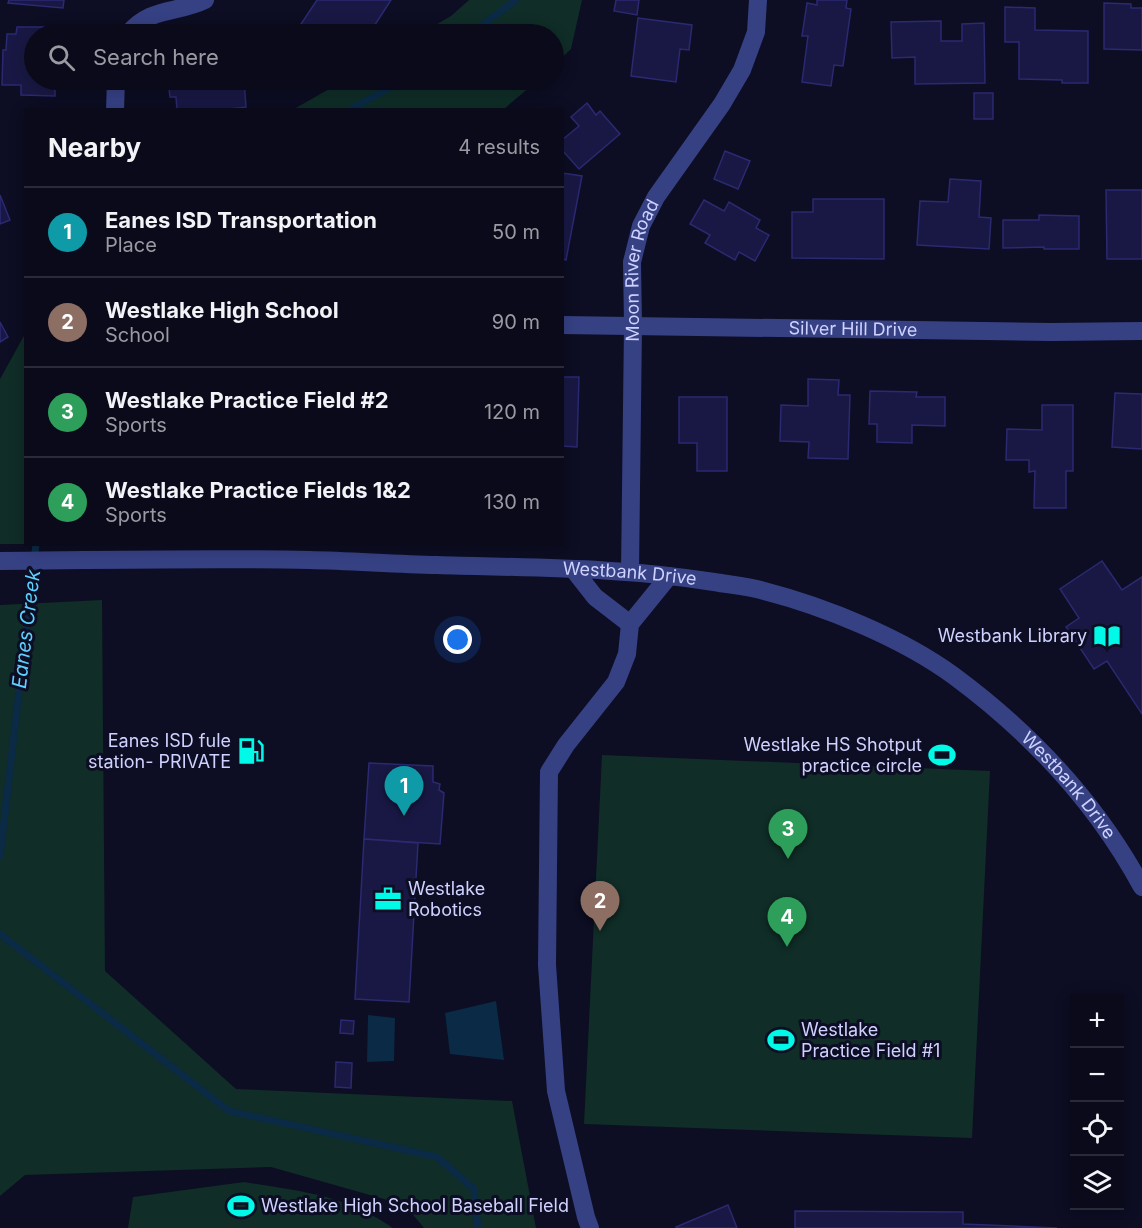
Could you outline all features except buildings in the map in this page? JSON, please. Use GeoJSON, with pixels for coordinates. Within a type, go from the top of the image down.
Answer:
{"type":"FeatureCollection","features":[{"type":"Feature","properties":{"kind":"street"},"geometry":{"type":"LineString","coordinates":[[139,24],[162,11],[193,6],[205,0]]}},
{"type":"Feature","properties":{"kind":"street","name":"Moon River Road"},"geometry":{"type":"LineString","coordinates":[[630,572],[632,262],[641,226],[656,198],[722,104],[742,70],[756,32],[758,0]]}},
{"type":"Feature","properties":{"kind":"street"},"geometry":{"type":"LineString","coordinates":[[115,108],[116,90]]}},
{"type":"Feature","properties":{"kind":"street","name":"Silver Hill Drive"},"geometry":{"type":"LineString","coordinates":[[564,325],[1051,332],[1142,331]]}},
{"type":"Feature","properties":{"kind":"street","name":"Westbank Drive"},"geometry":{"type":"LineString","coordinates":[[0,561],[311,560],[573,569],[669,576],[762,590],[830,612],[891,639],[952,675],[1008,721],[1051,761],[1090,805],[1122,851],[1142,886]]}},
{"type":"Feature","properties":{"kind":"street"},"geometry":{"type":"LineString","coordinates":[[573,569],[595,597],[630,624]]}},
{"type":"Feature","properties":{"kind":"street"},"geometry":{"type":"LineString","coordinates":[[590,1228],[556,1092],[547,965],[549,772],[566,745],[616,682],[627,654],[630,624],[669,576]]}},
{"type":"Feature","properties":{"kind":"green space"},"geometry":{"type":"Polygon","coordinates":[[[469,0],[582,0],[571,49],[564,56],[564,24],[437,24],[451,16],[469,0]]]}},
{"type":"Feature","properties":{"kind":"green space"},"geometry":{"type":"Polygon","coordinates":[[[327,90],[526,90],[505,108],[296,108],[327,90]]]}},
{"type":"Feature","properties":{"kind":"green space"},"geometry":{"type":"Polygon","coordinates":[[[24,336],[24,544],[0,544],[0,379],[24,336]]]}},
{"type":"Feature","properties":{"kind":"green space"},"geometry":{"type":"Polygon","coordinates":[[[102,600],[105,971],[236,1089],[512,1101],[536,1228],[424,1228],[405,1205],[271,1167],[25,1175],[0,1196],[0,605],[102,600]]]}},
{"type":"Feature","properties":{"kind":"green space"},"geometry":{"type":"Polygon","coordinates":[[[602,755],[990,771],[972,1138],[584,1124],[602,755]]]}},
{"type":"Feature","properties":{"kind":"green space","name":"Westlake High School Baseball Field"},"geometry":{"type":"Polygon","coordinates":[[[244,1182],[340,1201],[358,1208],[393,1228],[128,1228],[133,1197],[244,1182]]]}},
{"type":"Feature","properties":{"kind":"water"},"geometry":{"type":"Polygon","coordinates":[[[496,1001],[504,1060],[450,1054],[445,1013],[496,1001]]]}},
{"type":"Feature","properties":{"kind":"water"},"geometry":{"type":"Polygon","coordinates":[[[368,1015],[395,1018],[394,1061],[367,1062],[368,1015]]]}},
{"type":"Feature","properties":{"kind":"waterway","name":"Eanes Creek"},"geometry":{"type":"LineString","coordinates":[[484,24],[516,0]]}},
{"type":"Feature","properties":{"kind":"waterway","name":"Eanes Creek"},"geometry":{"type":"LineString","coordinates":[[353,108],[386,90]]}},
{"type":"Feature","properties":{"kind":"waterway","name":"Eanes Creek"},"geometry":{"type":"LineString","coordinates":[[0,856],[36,546]]}},
{"type":"Feature","properties":{"kind":"waterway"},"geometry":{"type":"LineString","coordinates":[[0,934],[229,1111],[437,1157],[474,1189],[478,1228]]}},
{"type":"Feature","properties":{"kind":"place","name":"Westbank Library"},"geometry":{"type":"Point","coordinates":[1107,636]}},
{"type":"Feature","properties":{"kind":"place","name":"Eanes ISD fule station- PRIVATE"},"geometry":{"type":"Point","coordinates":[251,751]}},
{"type":"Feature","properties":{"kind":"place","name":"Westlake HS Shotput practice circle"},"geometry":{"type":"Point","coordinates":[942,755]}},
{"type":"Feature","properties":{"kind":"place","name":"Eanes ISD Transportation"},"geometry":{"type":"Point","coordinates":[404,816]}},
{"type":"Feature","properties":{"kind":"place","name":"Westlake Practice Field #2"},"geometry":{"type":"Point","coordinates":[788,859]}},
{"type":"Feature","properties":{"kind":"place","name":"Westlake Robotics"},"geometry":{"type":"Point","coordinates":[388,899]}},
{"type":"Feature","properties":{"kind":"place","name":"Westlake High School"},"geometry":{"type":"Point","coordinates":[600,931]}},
{"type":"Feature","properties":{"kind":"place","name":"Westlake Practice Fields 1&2"},"geometry":{"type":"Point","coordinates":[787,947]}},
{"type":"Feature","properties":{"kind":"place","name":"Westlake Practice Field #1"},"geometry":{"type":"Point","coordinates":[781,1040]}},
{"type":"Feature","properties":{"kind":"place","name":"Westlake High School Baseball Field"},"geometry":{"type":"Point","coordinates":[241,1206]}}]}
